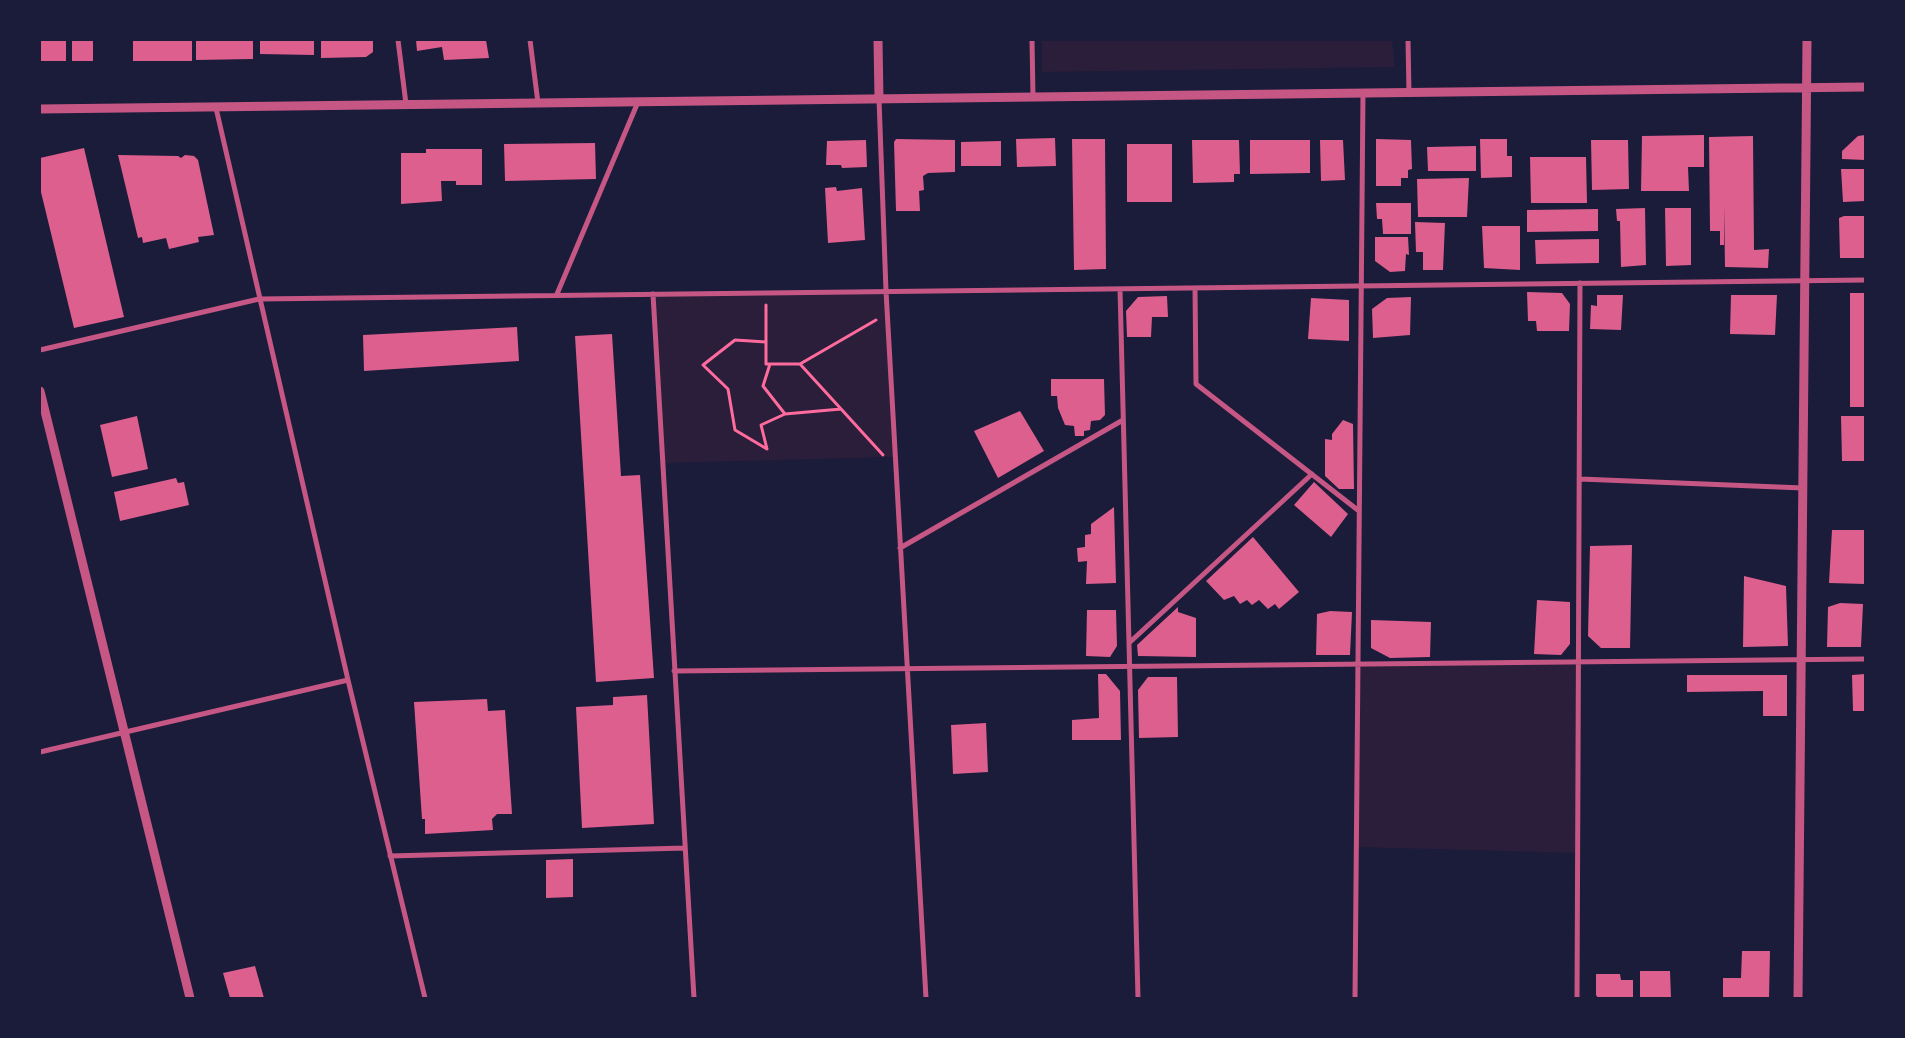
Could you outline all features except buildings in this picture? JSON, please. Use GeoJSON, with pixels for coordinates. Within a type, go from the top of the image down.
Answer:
{"type":"FeatureCollection","features":[{"type":"Feature","properties":{"kind":"street"},"geometry":{"type":"LineString","coordinates":[[398,40],[406,104]]}},
{"type":"Feature","properties":{"kind":"street"},"geometry":{"type":"LineString","coordinates":[[530,40],[538,103]]}},
{"type":"Feature","properties":{"kind":"street"},"geometry":{"type":"LineString","coordinates":[[878,40],[887,313],[926,998]]}},
{"type":"Feature","properties":{"kind":"street"},"geometry":{"type":"LineString","coordinates":[[1032,40],[1033,97]]}},
{"type":"Feature","properties":{"kind":"street"},"geometry":{"type":"LineString","coordinates":[[1408,40],[1409,93]]}},
{"type":"Feature","properties":{"kind":"street"},"geometry":{"type":"LineString","coordinates":[[1798,998],[1807,40]]}},
{"type":"Feature","properties":{"kind":"street"},"geometry":{"type":"LineString","coordinates":[[40,109],[1865,87]]}},
{"type":"Feature","properties":{"kind":"street"},"geometry":{"type":"LineString","coordinates":[[1355,998],[1363,94]]}},
{"type":"Feature","properties":{"kind":"street"},"geometry":{"type":"LineString","coordinates":[[557,294],[638,102]]}},
{"type":"Feature","properties":{"kind":"street"},"geometry":{"type":"LineString","coordinates":[[216,108],[348,680],[425,998]]}},
{"type":"Feature","properties":{"kind":"street"},"geometry":{"type":"LineString","coordinates":[[40,350],[259,299],[1865,280]]}},
{"type":"Feature","properties":{"kind":"street"},"geometry":{"type":"LineString","coordinates":[[1578,998],[1580,283]]}},
{"type":"Feature","properties":{"kind":"street"},"geometry":{"type":"LineString","coordinates":[[1195,288],[1196,384],[1359,511]]}},
{"type":"Feature","properties":{"kind":"street"},"geometry":{"type":"LineString","coordinates":[[1120,289],[1138,998]]}},
{"type":"Feature","properties":{"kind":"street"},"geometry":{"type":"LineString","coordinates":[[653,294],[694,998]]}},
{"type":"Feature","properties":{"kind":"street"},"geometry":{"type":"LineString","coordinates":[[40,391],[190,998]]}},
{"type":"Feature","properties":{"kind":"street"},"geometry":{"type":"LineString","coordinates":[[900,548],[1123,420]]}},
{"type":"Feature","properties":{"kind":"street"},"geometry":{"type":"LineString","coordinates":[[1129,643],[1312,474]]}},
{"type":"Feature","properties":{"kind":"street"},"geometry":{"type":"LineString","coordinates":[[1580,479],[1803,488]]}},
{"type":"Feature","properties":{"kind":"street"},"geometry":{"type":"LineString","coordinates":[[674,670],[1129,665],[1358,665],[1579,660],[1865,659]]}},
{"type":"Feature","properties":{"kind":"street"},"geometry":{"type":"LineString","coordinates":[[40,752],[348,680]]}},
{"type":"Feature","properties":{"kind":"street"},"geometry":{"type":"LineString","coordinates":[[390,856],[685,848]]}},
{"type":"Feature","properties":{"kind":"path"},"geometry":{"type":"LineString","coordinates":[[766,293],[766,364],[800,364],[887,313]]}},
{"type":"Feature","properties":{"kind":"path"},"geometry":{"type":"LineString","coordinates":[[766,342],[735,340],[703,365],[728,389],[735,430],[767,449],[761,425],[785,414],[841,409]]}},
{"type":"Feature","properties":{"kind":"path"},"geometry":{"type":"LineString","coordinates":[[770,364],[764,386],[785,414]]}},
{"type":"Feature","properties":{"kind":"path"},"geometry":{"type":"LineString","coordinates":[[800,364],[885,458]]}},
{"type":"Feature","properties":{"kind":"shaded area"},"geometry":{"type":"Polygon","coordinates":[[[1042,40],[1392,40],[1395,67],[1042,72],[1042,40]]]}},
{"type":"Feature","properties":{"kind":"shaded area"},"geometry":{"type":"Polygon","coordinates":[[[886,291],[895,457],[662,463],[653,294],[886,291]]]}},
{"type":"Feature","properties":{"kind":"shaded area"},"geometry":{"type":"Polygon","coordinates":[[[1579,660],[1578,853],[1356,847],[1358,665],[1579,660]]]}}]}
